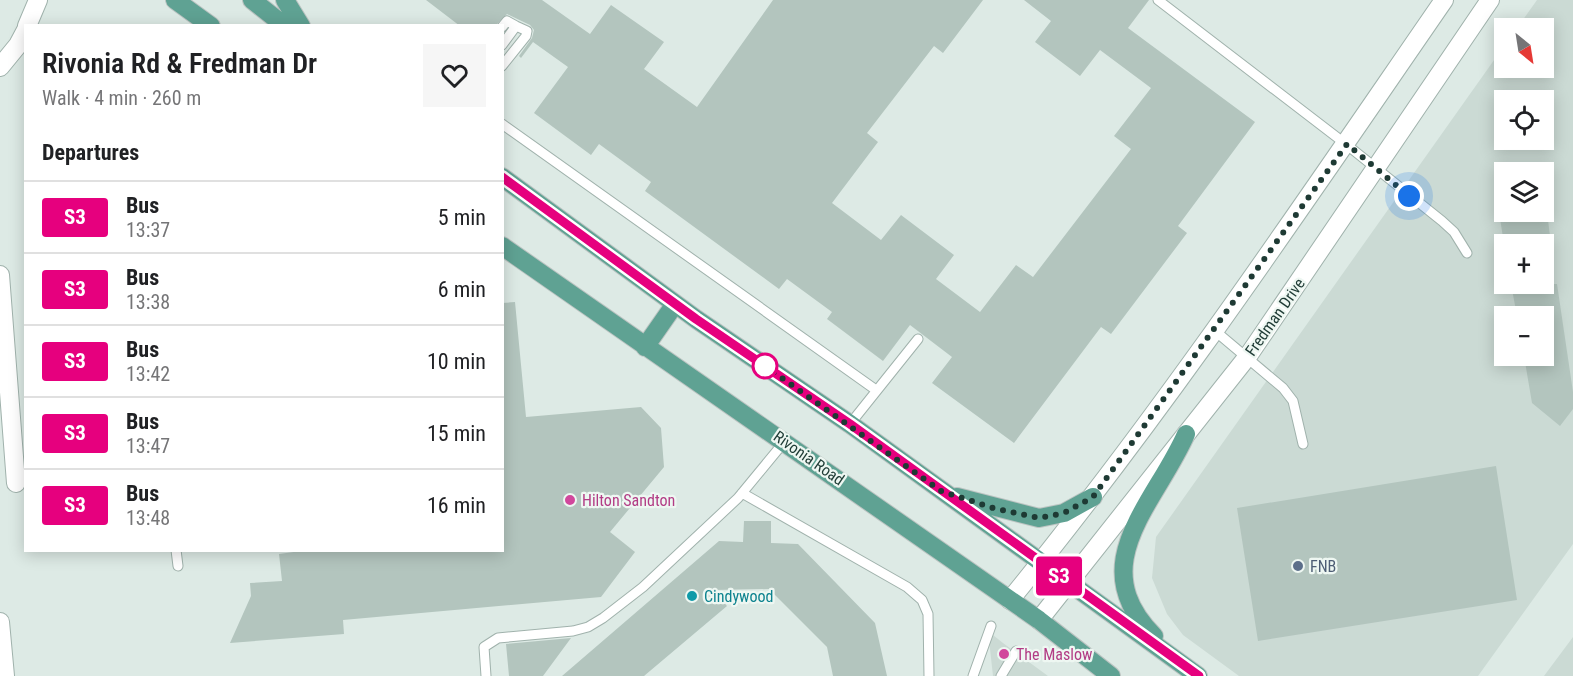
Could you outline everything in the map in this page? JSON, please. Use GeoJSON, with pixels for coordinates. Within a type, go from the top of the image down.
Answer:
{"type":"FeatureCollection","features":[{"type":"Feature","properties":{"kind":"main road"},"geometry":{"type":"LineString","coordinates":[[175,0],[208,24]]}},
{"type":"Feature","properties":{"kind":"main road"},"geometry":{"type":"LineString","coordinates":[[252,0],[282,24]]}},
{"type":"Feature","properties":{"kind":"main road"},"geometry":{"type":"LineString","coordinates":[[285,0],[300,24]]}},
{"type":"Feature","properties":{"kind":"main road"},"geometry":{"type":"LineString","coordinates":[[504,178],[675,304],[850,424],[1198,676]]}},
{"type":"Feature","properties":{"kind":"main road","name":"Rivonia Road"},"geometry":{"type":"LineString","coordinates":[[504,247],[1039,620],[1112,676]]}},
{"type":"Feature","properties":{"kind":"main road"},"geometry":{"type":"LineString","coordinates":[[645,347],[675,304]]}},
{"type":"Feature","properties":{"kind":"main road"},"geometry":{"type":"LineString","coordinates":[[1179,662],[1146,628],[1130,602],[1124,580],[1123,556],[1137,519],[1176,457],[1186,434]]}},
{"type":"Feature","properties":{"kind":"main road"},"geometry":{"type":"LineString","coordinates":[[941,491],[993,508],[1039,518],[1064,513],[1093,497]]}},
{"type":"Feature","properties":{"kind":"street"},"geometry":{"type":"LineString","coordinates":[[28,24],[38,0]]}},
{"type":"Feature","properties":{"kind":"street"},"geometry":{"type":"LineString","coordinates":[[1010,600],[1093,497],[1214,330],[1347,144],[1444,0]]}},
{"type":"Feature","properties":{"kind":"street","name":"Fredman Drive"},"geometry":{"type":"LineString","coordinates":[[1039,620],[1248,356],[1377,171],[1490,0]]}},
{"type":"Feature","properties":{"kind":"street"},"geometry":{"type":"LineString","coordinates":[[0,67],[24,34]]}},
{"type":"Feature","properties":{"kind":"street"},"geometry":{"type":"LineString","coordinates":[[0,275],[16,483]]}},
{"type":"Feature","properties":{"kind":"street"},"geometry":{"type":"LineString","coordinates":[[0,622],[5,676]]}},
{"type":"Feature","properties":{"kind":"lane"},"geometry":{"type":"LineString","coordinates":[[1158,0],[1347,144],[1454,232],[1467,254]]}},
{"type":"Feature","properties":{"kind":"lane"},"geometry":{"type":"LineString","coordinates":[[504,25],[507,21],[527,31],[526,36],[504,64]]}},
{"type":"Feature","properties":{"kind":"lane"},"geometry":{"type":"LineString","coordinates":[[504,42],[516,26]]}},
{"type":"Feature","properties":{"kind":"lane"},"geometry":{"type":"LineString","coordinates":[[504,125],[876,390]]}},
{"type":"Feature","properties":{"kind":"lane"},"geometry":{"type":"LineString","coordinates":[[1214,330],[1248,356],[1283,388],[1293,401],[1303,444]]}},
{"type":"Feature","properties":{"kind":"lane"},"geometry":{"type":"LineString","coordinates":[[850,424],[918,339]]}},
{"type":"Feature","properties":{"kind":"lane"},"geometry":{"type":"LineString","coordinates":[[486,676],[484,647],[490,642],[498,638],[588,627],[643,587],[742,493],[785,441]]}},
{"type":"Feature","properties":{"kind":"lane"},"geometry":{"type":"LineString","coordinates":[[742,493],[907,587],[922,600],[928,614],[929,676]]}},
{"type":"Feature","properties":{"kind":"lane"},"geometry":{"type":"LineString","coordinates":[[176,552],[178,566]]}},
{"type":"Feature","properties":{"kind":"lane"},"geometry":{"type":"LineString","coordinates":[[973,676],[991,627]]}},
{"type":"Feature","properties":{"kind":"lane"},"geometry":{"type":"LineString","coordinates":[[1001,676],[1016,651]]}},
{"type":"Feature","properties":{"kind":"shaded area"},"geometry":{"type":"Polygon","coordinates":[[[1537,0],[1573,0],[1573,544],[1478,676],[1239,676],[1183,635],[1167,614],[1152,578],[1156,537],[1494,60],[1494,78],[1554,78],[1554,18],[1524,18],[1537,0]]]}},
{"type":"Feature","properties":{"kind":"shaded area","name":"The Maslow"},"geometry":{"type":"Polygon","coordinates":[[[988,631],[1003,643],[1048,676],[993,676],[988,631]]]}},
{"type":"Feature","properties":{"kind":"shaded area"},"geometry":{"type":"Polygon","coordinates":[[[1573,637],[1573,676],[1544,676],[1573,637]]]}},
{"type":"Feature","properties":{"kind":"building"},"geometry":{"type":"Polygon","coordinates":[[[426,0],[542,0],[590,34],[611,5],[664,42],[644,69],[697,107],[773,0],[983,0],[943,53],[934,46],[867,133],[878,142],[832,203],[881,240],[901,215],[954,255],[936,279],[980,312],[1016,265],[1033,277],[1131,149],[1114,136],[1151,88],[1100,50],[1080,76],[1035,42],[1051,21],[1024,0],[1149,0],[1128,28],[1255,122],[1178,226],[1187,233],[1111,334],[1101,327],[1014,443],[932,383],[952,357],[910,325],[883,361],[827,319],[832,312],[787,279],[779,289],[645,191],[651,182],[599,144],[591,155],[534,113],[568,67],[533,42],[521,58],[519,56],[532,38],[534,30],[530,25],[507,14],[497,24],[457,24],[426,0]]]}},
{"type":"Feature","properties":{"kind":"building"},"geometry":{"type":"Polygon","coordinates":[[[1501,222],[1548,222],[1550,234],[1502,234],[1501,222]]]}},
{"type":"Feature","properties":{"kind":"building"},"geometry":{"type":"Polygon","coordinates":[[[1554,284],[1557,284],[1573,392],[1573,409],[1560,426],[1532,403],[1526,366],[1554,366],[1554,306],[1515,306],[1513,294],[1554,294],[1554,284]]]}},
{"type":"Feature","properties":{"kind":"building","name":"Hilton Sandton"},"geometry":{"type":"Polygon","coordinates":[[[515,302],[526,417],[641,407],[661,428],[664,467],[610,532],[635,552],[601,597],[343,620],[344,634],[230,643],[251,596],[250,583],[282,581],[279,554],[294,552],[504,552],[504,303],[515,302]]]}},
{"type":"Feature","properties":{"kind":"building"},"geometry":{"type":"Polygon","coordinates":[[[1496,466],[1517,600],[1258,641],[1237,508],[1496,466]]]}},
{"type":"Feature","properties":{"kind":"building","name":"Cindywood"},"geometry":{"type":"Polygon","coordinates":[[[744,521],[771,521],[771,543],[798,544],[875,623],[887,676],[833,676],[827,647],[769,589],[713,590],[727,606],[644,676],[562,676],[719,541],[743,542],[744,521]]]}},
{"type":"Feature","properties":{"kind":"building"},"geometry":{"type":"Polygon","coordinates":[[[571,638],[543,676],[509,676],[506,644],[571,638]]]}},
{"type":"Feature","properties":{"kind":"bus line","name":"S3"},"geometry":{"type":"LineString","coordinates":[[504,178],[696,319],[850,424],[1199,676]]}},
{"type":"Feature","properties":{"kind":"place","name":"Hilton Sandton"},"geometry":{"type":"Point","coordinates":[570,500]}},
{"type":"Feature","properties":{"kind":"place","name":"FNB"},"geometry":{"type":"Point","coordinates":[1298,566]}},
{"type":"Feature","properties":{"kind":"place","name":"Cindywood"},"geometry":{"type":"Point","coordinates":[692,596]}},
{"type":"Feature","properties":{"kind":"place","name":"The Maslow"},"geometry":{"type":"Point","coordinates":[1004,654]}},
{"type":"Feature","properties":{"kind":"route"},"geometry":{"type":"LineString","coordinates":[[765,366],[850,424],[941,491],[1018,515],[1039,518],[1064,513],[1093,497],[1347,144],[1409,196]]}}]}
